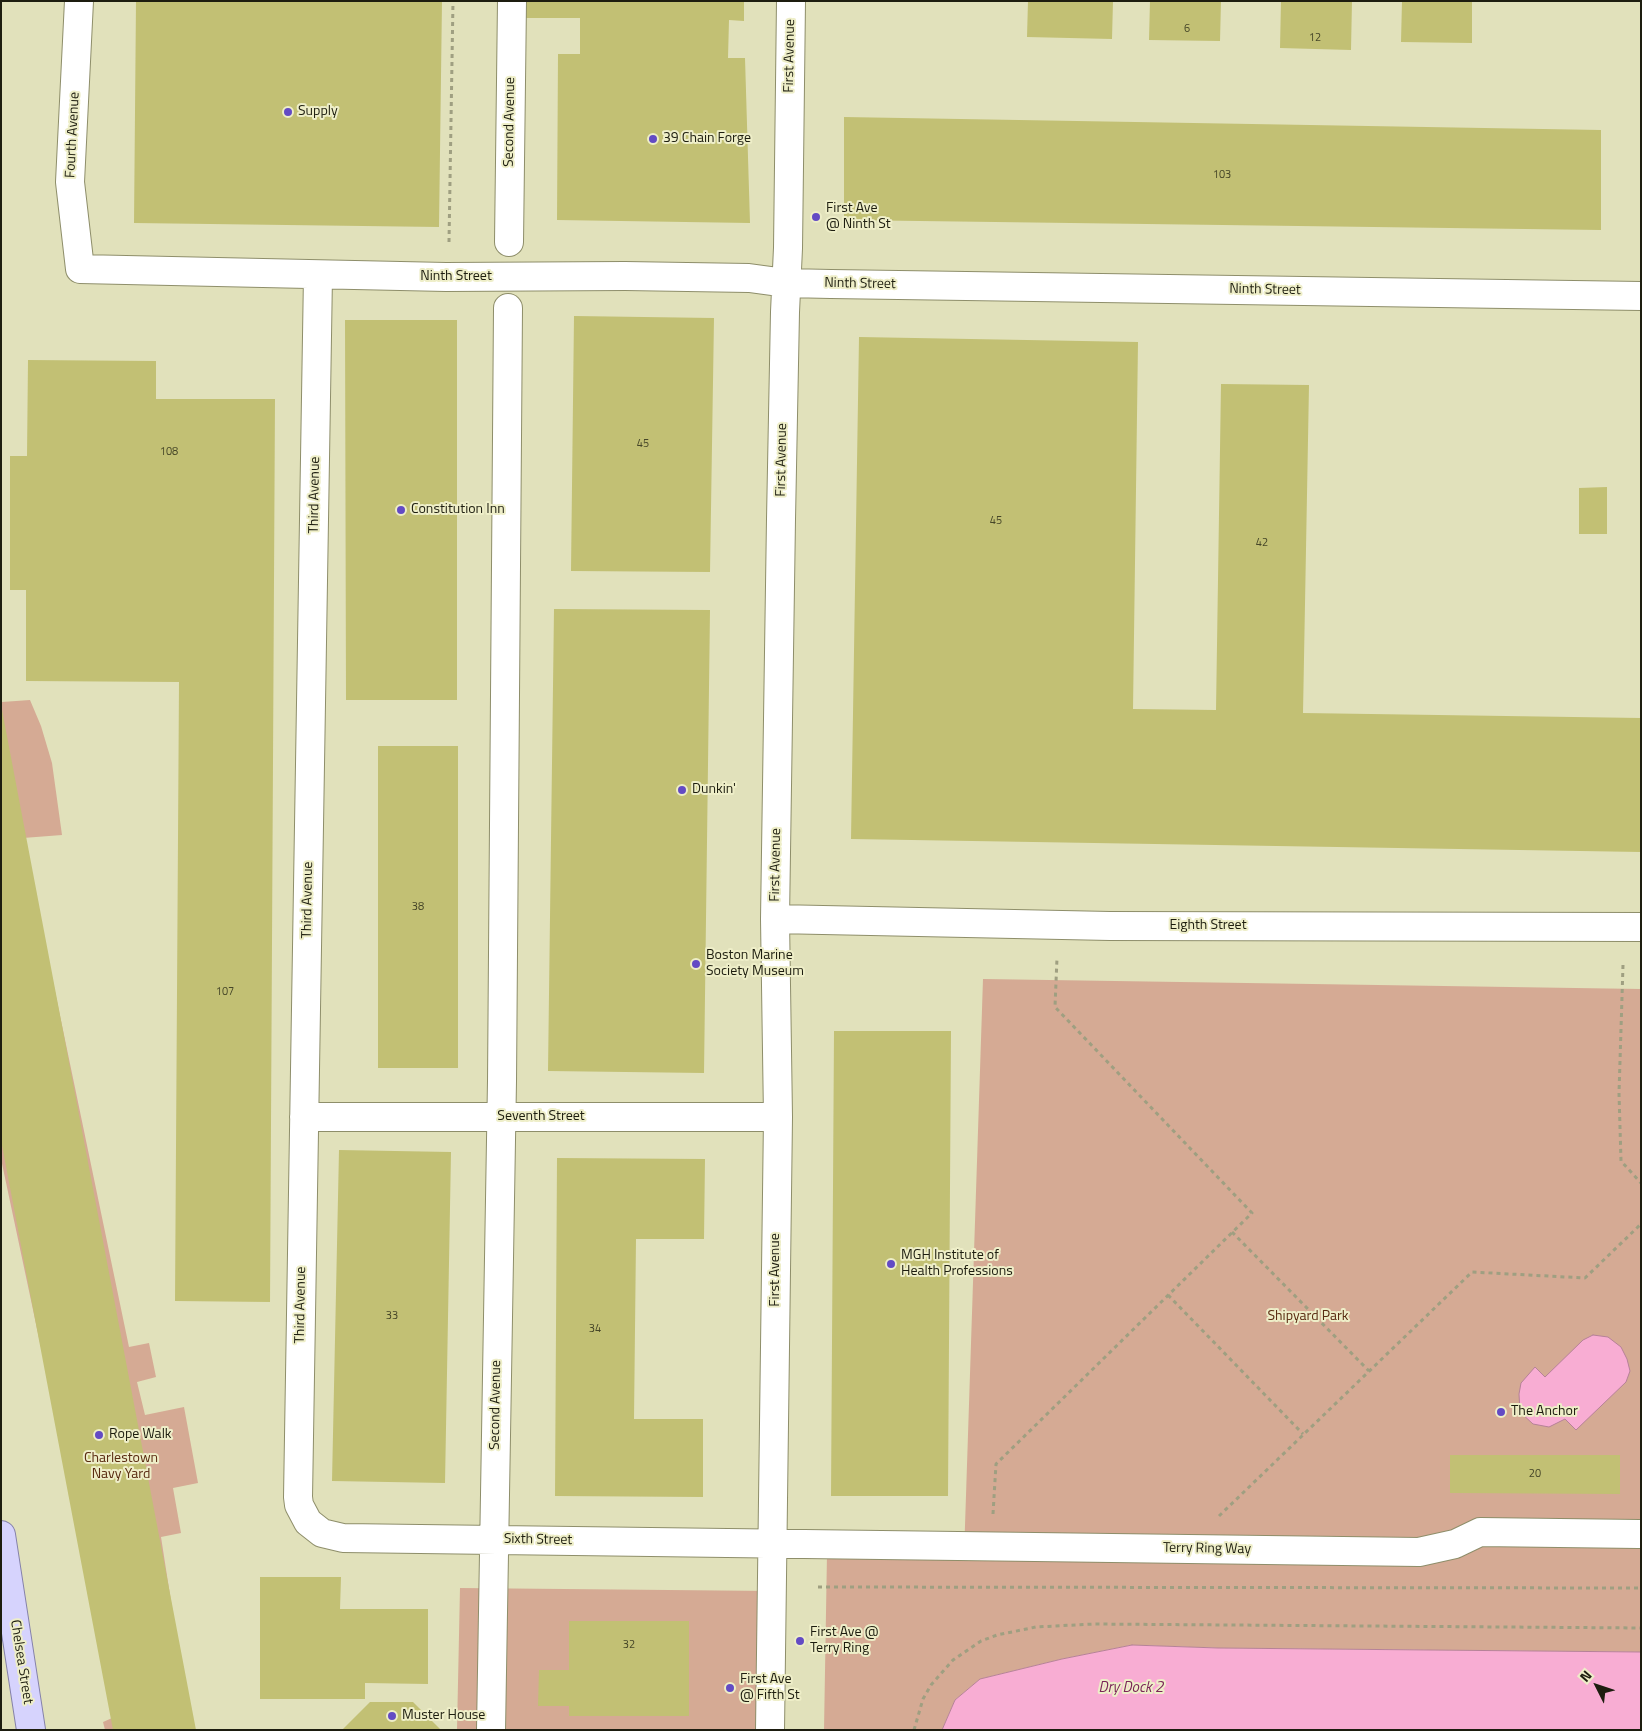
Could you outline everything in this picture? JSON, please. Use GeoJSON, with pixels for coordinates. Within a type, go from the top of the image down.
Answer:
{"type":"FeatureCollection","features":[{"type":"Feature","properties":{"kind":"main road","name":"Chelsea Street"},"geometry":{"type":"LineString","coordinates":[[1,1535],[31,1730]]}},
{"type":"Feature","properties":{"kind":"street","name":"Fourth Avenue"},"geometry":{"type":"LineString","coordinates":[[79,1],[70,182],[80,269]]}},
{"type":"Feature","properties":{"kind":"street","name":"Second Avenue"},"geometry":{"type":"LineString","coordinates":[[508,242],[512,1]]}},
{"type":"Feature","properties":{"kind":"street","name":"First Avenue"},"geometry":{"type":"LineString","coordinates":[[770,1730],[778,1116],[775,919],[791,1]]}},
{"type":"Feature","properties":{"kind":"street","name":"Ninth Street"},"geometry":{"type":"LineString","coordinates":[[80,269],[446,277],[750,278],[786,283],[1641,296]]}},
{"type":"Feature","properties":{"kind":"street","name":"Third Avenue"},"geometry":{"type":"LineString","coordinates":[[308,1522],[299,1505],[298,1497],[318,275]]}},
{"type":"Feature","properties":{"kind":"street","name":"Second Avenue"},"geometry":{"type":"LineString","coordinates":[[492,1730],[502,1081],[508,308]]}},
{"type":"Feature","properties":{"kind":"street","name":"Eighth Street"},"geometry":{"type":"LineString","coordinates":[[775,919],[1110,926],[1641,927]]}},
{"type":"Feature","properties":{"kind":"street","name":"Seventh Street"},"geometry":{"type":"LineString","coordinates":[[304,1117],[778,1116]]}},
{"type":"Feature","properties":{"kind":"street","name":"Sixth Street"},"geometry":{"type":"LineString","coordinates":[[308,1522],[322,1533],[343,1538],[772,1543]]}},
{"type":"Feature","properties":{"kind":"street","name":"Terry Ring Way"},"geometry":{"type":"LineString","coordinates":[[772,1543],[1418,1552],[1455,1544],[1480,1532],[1638,1534]]}},
{"type":"Feature","properties":{"kind":"path"},"geometry":{"type":"LineString","coordinates":[[449,242],[453,1]]}},
{"type":"Feature","properties":{"kind":"path"},"geometry":{"type":"LineString","coordinates":[[993,1520],[996,1464],[1252,1213],[1055,1007],[1057,958]]}},
{"type":"Feature","properties":{"kind":"path"},"geometry":{"type":"LineString","coordinates":[[1622,965],[1619,1093],[1621,1161],[1641,1183]]}},
{"type":"Feature","properties":{"kind":"path"},"geometry":{"type":"LineString","coordinates":[[1213,1521],[1472,1272],[1585,1278],[1641,1224]]}},
{"type":"Feature","properties":{"kind":"path"},"geometry":{"type":"LineString","coordinates":[[1232,1232],[1369,1371]]}},
{"type":"Feature","properties":{"kind":"path"},"geometry":{"type":"LineString","coordinates":[[1168,1295],[1303,1434]]}},
{"type":"Feature","properties":{"kind":"path"},"geometry":{"type":"LineString","coordinates":[[818,1587],[1641,1588]]}},
{"type":"Feature","properties":{"kind":"path"},"geometry":{"type":"LineString","coordinates":[[914,1730],[923,1699],[931,1685],[953,1660],[981,1641],[997,1635],[1036,1627],[1094,1624],[1641,1628]]}},
{"type":"Feature","properties":{"kind":"green space","name":"Charlestown Navy Yard"},"geometry":{"type":"Polygon","coordinates":[[[1,700],[2,702],[30,700],[41,726],[52,763],[62,835],[23,838],[129,1347],[149,1343],[156,1377],[137,1382],[145,1415],[184,1407],[198,1483],[173,1488],[181,1533],[161,1537],[191,1730],[105,1730],[103,1722],[119,1715],[1,1159],[1,700]]]}},
{"type":"Feature","properties":{"kind":"green space","name":"Shipyard Park"},"geometry":{"type":"Polygon","coordinates":[[[983,979],[1641,989],[1641,1652],[1218,1648],[1132,1645],[1062,1659],[980,1679],[955,1700],[942,1730],[824,1730],[827,1554],[964,1556],[983,979]]]}},
{"type":"Feature","properties":{"kind":"green space"},"geometry":{"type":"Polygon","coordinates":[[[460,1588],[772,1591],[769,1730],[457,1730],[460,1588]]]}},
{"type":"Feature","properties":{"kind":"water"},"geometry":{"type":"Polygon","coordinates":[[[1593,1335],[1608,1337],[1621,1347],[1630,1371],[1626,1382],[1576,1430],[1565,1419],[1549,1427],[1533,1424],[1520,1412],[1519,1394],[1521,1383],[1535,1367],[1545,1377],[1583,1340],[1593,1335]]]}},
{"type":"Feature","properties":{"kind":"water","name":"Dry Dock 2"},"geometry":{"type":"Polygon","coordinates":[[[1132,1645],[1218,1648],[1641,1652],[1641,1730],[942,1730],[955,1700],[980,1679],[1062,1659],[1132,1645]]]}},
{"type":"Feature","properties":{"kind":"building","name":"Supply"},"geometry":{"type":"Polygon","coordinates":[[[136,1],[442,1],[439,227],[134,223],[136,1]]]}},
{"type":"Feature","properties":{"kind":"building","name":"39 Chain Forge"},"geometry":{"type":"Polygon","coordinates":[[[520,1],[744,1],[744,21],[729,20],[728,58],[745,58],[750,223],[557,220],[558,54],[580,54],[580,18],[519,18],[520,1]]]}},
{"type":"Feature","properties":{"kind":"building"},"geometry":{"type":"Polygon","coordinates":[[[1028,1],[1113,1],[1112,39],[1027,37],[1028,1]]]}},
{"type":"Feature","properties":{"kind":"building"},"geometry":{"type":"Polygon","coordinates":[[[1150,1],[1221,1],[1220,41],[1149,40],[1150,1]]]}},
{"type":"Feature","properties":{"kind":"building"},"geometry":{"type":"Polygon","coordinates":[[[1281,1],[1352,1],[1351,50],[1280,48],[1281,1]]]}},
{"type":"Feature","properties":{"kind":"building"},"geometry":{"type":"Polygon","coordinates":[[[1402,1],[1472,1],[1472,43],[1401,42],[1402,1]]]}},
{"type":"Feature","properties":{"kind":"building"},"geometry":{"type":"Polygon","coordinates":[[[844,117],[1601,130],[1601,230],[844,220],[844,117]]]}},
{"type":"Feature","properties":{"kind":"building"},"geometry":{"type":"Polygon","coordinates":[[[574,316],[714,318],[710,572],[571,571],[574,316]]]}},
{"type":"Feature","properties":{"kind":"building","name":"Constitution Inn"},"geometry":{"type":"Polygon","coordinates":[[[345,320],[457,320],[457,700],[346,700],[345,320]]]}},
{"type":"Feature","properties":{"kind":"building"},"geometry":{"type":"Polygon","coordinates":[[[859,337],[1138,342],[1133,709],[1216,710],[1221,384],[1309,385],[1303,713],[1641,718],[1641,852],[851,839],[859,337]]]}},
{"type":"Feature","properties":{"kind":"building"},"geometry":{"type":"Polygon","coordinates":[[[28,360],[156,361],[156,399],[275,399],[270,1302],[175,1301],[179,682],[26,681],[26,590],[10,590],[10,456],[27,456],[28,360]]]}},
{"type":"Feature","properties":{"kind":"building"},"geometry":{"type":"Polygon","coordinates":[[[1607,487],[1607,534],[1579,534],[1579,488],[1607,487]]]}},
{"type":"Feature","properties":{"kind":"building"},"geometry":{"type":"Polygon","coordinates":[[[554,609],[710,610],[704,1073],[548,1071],[554,609]]]}},
{"type":"Feature","properties":{"kind":"building","name":"Charlestown Navy Yard"},"geometry":{"type":"Polygon","coordinates":[[[1,710],[196,1730],[113,1730],[1,1140],[1,710]]]}},
{"type":"Feature","properties":{"kind":"building"},"geometry":{"type":"Polygon","coordinates":[[[378,746],[458,746],[458,1068],[378,1068],[378,746]]]}},
{"type":"Feature","properties":{"kind":"building","name":"MGH Institute of Health Professions"},"geometry":{"type":"Polygon","coordinates":[[[834,1031],[951,1031],[948,1496],[831,1496],[834,1031]]]}},
{"type":"Feature","properties":{"kind":"building"},"geometry":{"type":"Polygon","coordinates":[[[339,1150],[451,1152],[445,1483],[332,1481],[339,1150]]]}},
{"type":"Feature","properties":{"kind":"building"},"geometry":{"type":"Polygon","coordinates":[[[557,1158],[705,1159],[704,1239],[636,1239],[634,1419],[703,1419],[703,1497],[555,1496],[557,1158]]]}},
{"type":"Feature","properties":{"kind":"building"},"geometry":{"type":"Polygon","coordinates":[[[1450,1455],[1620,1455],[1620,1494],[1450,1493],[1450,1455]]]}},
{"type":"Feature","properties":{"kind":"building"},"geometry":{"type":"Polygon","coordinates":[[[260,1577],[341,1577],[340,1609],[428,1609],[428,1684],[365,1683],[365,1699],[260,1699],[260,1577]]]}},
{"type":"Feature","properties":{"kind":"building"},"geometry":{"type":"Polygon","coordinates":[[[569,1621],[689,1621],[689,1716],[569,1716],[569,1706],[538,1706],[539,1670],[569,1670],[569,1621]]]}},
{"type":"Feature","properties":{"kind":"building","name":"Muster House"},"geometry":{"type":"Polygon","coordinates":[[[370,1702],[413,1702],[441,1730],[342,1730],[370,1702]]]}},
{"type":"Feature","properties":{"kind":"place","name":"Supply"},"geometry":{"type":"Point","coordinates":[288,112]}},
{"type":"Feature","properties":{"kind":"place","name":"39 Chain Forge"},"geometry":{"type":"Point","coordinates":[653,139]}},
{"type":"Feature","properties":{"kind":"place","name":"First Ave @ Ninth St"},"geometry":{"type":"Point","coordinates":[816,217]}},
{"type":"Feature","properties":{"kind":"place","name":"Constitution Inn"},"geometry":{"type":"Point","coordinates":[401,510]}},
{"type":"Feature","properties":{"kind":"place","name":"Dunkin'"},"geometry":{"type":"Point","coordinates":[682,790]}},
{"type":"Feature","properties":{"kind":"place","name":"Boston Marine Society Museum"},"geometry":{"type":"Point","coordinates":[696,964]}},
{"type":"Feature","properties":{"kind":"place","name":"MGH Institute of Health Professions"},"geometry":{"type":"Point","coordinates":[891,1264]}},
{"type":"Feature","properties":{"kind":"place","name":"The Anchor"},"geometry":{"type":"Point","coordinates":[1501,1412]}},
{"type":"Feature","properties":{"kind":"place","name":"Rope Walk"},"geometry":{"type":"Point","coordinates":[99,1435]}},
{"type":"Feature","properties":{"kind":"place","name":"First Ave @ Terry Ring"},"geometry":{"type":"Point","coordinates":[800,1641]}},
{"type":"Feature","properties":{"kind":"place","name":"First Ave @ Fifth St"},"geometry":{"type":"Point","coordinates":[730,1688]}},
{"type":"Feature","properties":{"kind":"place","name":"Muster House"},"geometry":{"type":"Point","coordinates":[392,1716]}}]}
